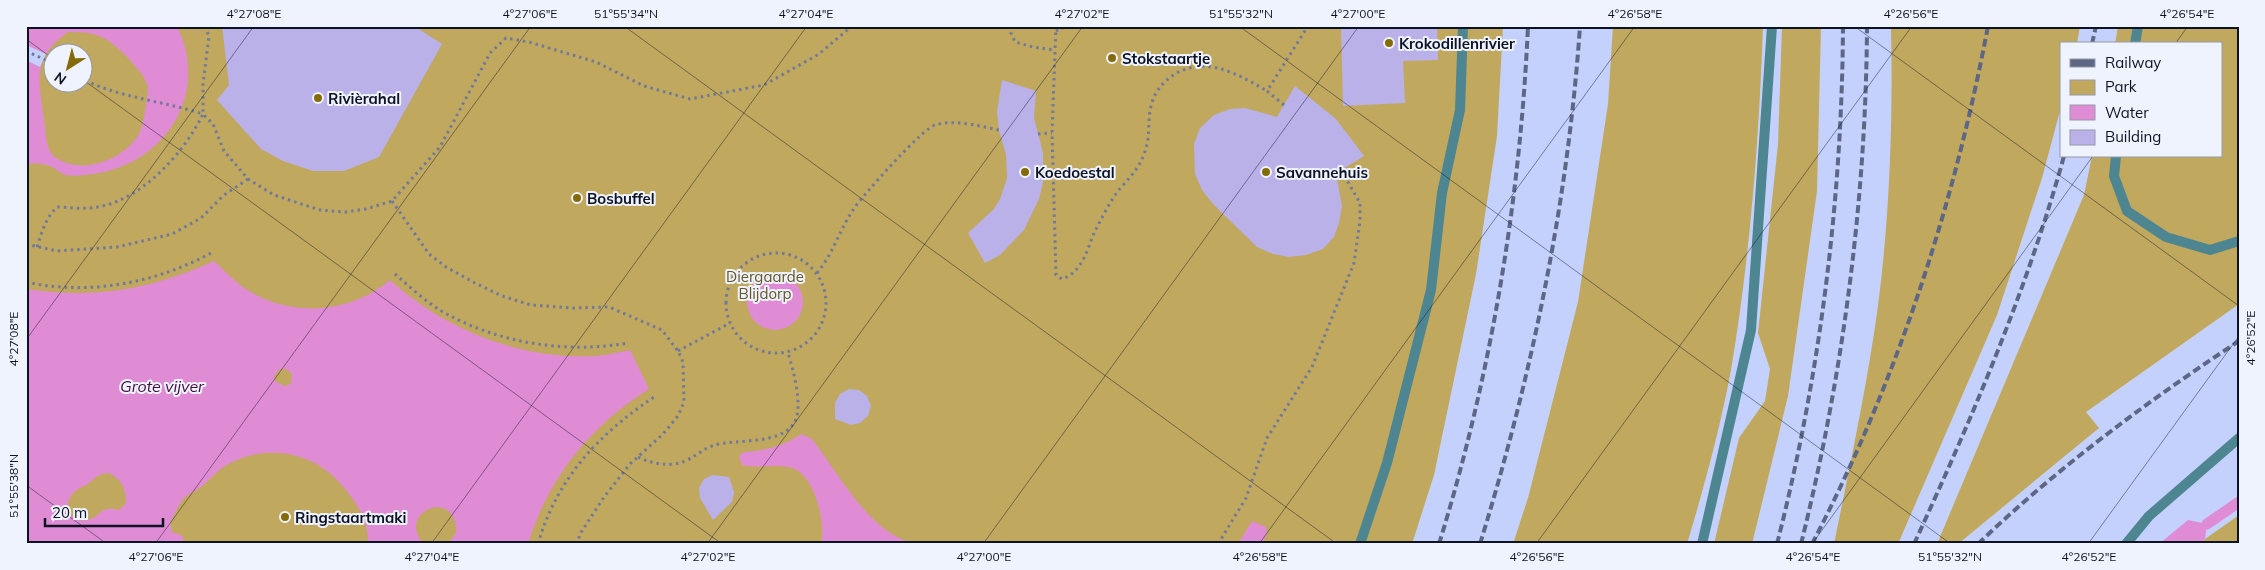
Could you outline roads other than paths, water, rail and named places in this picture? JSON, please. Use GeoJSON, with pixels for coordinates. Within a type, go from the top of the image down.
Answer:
{"type":"FeatureCollection","features":[{"type":"Feature","properties":{"kind":"lane"},"geometry":{"type":"LineString","coordinates":[[1360,544],[1387,464],[1431,290],[1442,193],[1460,110],[1462,26]]}},
{"type":"Feature","properties":{"kind":"lane"},"geometry":{"type":"LineString","coordinates":[[1702,544],[1751,330],[1772,26]]}},
{"type":"Feature","properties":{"kind":"lane"},"geometry":{"type":"LineString","coordinates":[[2135,42],[2138,26]]}},
{"type":"Feature","properties":{"kind":"lane"},"geometry":{"type":"LineString","coordinates":[[2116,158],[2114,176],[2127,211],[2166,237],[2210,250],[2239,241]]}},
{"type":"Feature","properties":{"kind":"lane"},"geometry":{"type":"LineString","coordinates":[[2126,544],[2149,516],[2239,438]]}},
{"type":"Feature","properties":{"kind":"water"},"geometry":{"type":"Polygon","coordinates":[[[26,26],[177,26],[186,53],[188,79],[183,103],[172,125],[156,144],[136,160],[112,170],[82,175],[65,175],[54,168],[36,163],[26,164],[26,26]],[[68,32],[56,42],[42,42],[42,64],[40,71],[40,93],[49,149],[57,159],[70,164],[80,165],[90,165],[109,160],[133,142],[139,134],[143,123],[148,89],[140,72],[114,45],[101,37],[87,33],[68,32]]]}},
{"type":"Feature","properties":{"kind":"water","name":"Grote vijver"},"geometry":{"type":"Polygon","coordinates":[[[214,261],[246,289],[281,305],[300,308],[320,308],[357,300],[390,280],[435,314],[460,327],[512,347],[568,356],[596,356],[630,350],[649,389],[608,419],[574,455],[547,497],[528,544],[448,544],[456,533],[454,519],[448,510],[439,507],[429,509],[421,514],[417,522],[417,532],[424,544],[368,544],[368,536],[362,514],[350,495],[333,476],[320,466],[305,459],[289,454],[273,453],[257,454],[225,466],[202,486],[183,499],[170,523],[172,532],[183,536],[183,544],[26,544],[26,289],[76,293],[122,290],[167,279],[214,261]],[[280,369],[274,376],[275,381],[284,386],[291,384],[292,374],[286,369],[280,369]],[[109,473],[97,476],[71,496],[68,508],[75,520],[88,520],[108,509],[119,510],[126,503],[122,485],[109,473]]]}},
{"type":"Feature","properties":{"kind":"water"},"geometry":{"type":"Polygon","coordinates":[[[775,274],[790,279],[798,287],[803,302],[798,317],[790,325],[775,330],[760,325],[752,317],[747,302],[752,287],[760,279],[775,274]]]}},
{"type":"Feature","properties":{"kind":"water"},"geometry":{"type":"Polygon","coordinates":[[[801,434],[812,439],[845,486],[871,517],[886,530],[902,539],[919,544],[821,544],[822,524],[817,501],[813,490],[800,472],[786,467],[742,465],[739,457],[743,452],[774,447],[788,442],[801,434]]]}},
{"type":"Feature","properties":{"kind":"water"},"geometry":{"type":"Polygon","coordinates":[[[2188,520],[2207,524],[2205,539],[2200,544],[2159,544],[2188,520]]]}},
{"type":"Feature","properties":{"kind":"water"},"geometry":{"type":"Polygon","coordinates":[[[1252,521],[1266,527],[1267,533],[1262,544],[1238,544],[1252,521]]]}},
{"type":"Feature","properties":{"kind":"waterway"},"geometry":{"type":"LineString","coordinates":[[2207,524],[2239,502]]}},
{"type":"Feature","properties":{"kind":"railway"},"geometry":{"type":"LineString","coordinates":[[1439,544],[1474,417],[1500,288],[1518,157],[1528,26]]}},
{"type":"Feature","properties":{"kind":"railway"},"geometry":{"type":"LineString","coordinates":[[1480,544],[1516,417],[1545,288],[1567,157],[1580,26]]}},
{"type":"Feature","properties":{"kind":"railway"},"geometry":{"type":"LineString","coordinates":[[1777,544],[1805,416],[1817,352],[1826,287],[1838,157],[1843,26]]}},
{"type":"Feature","properties":{"kind":"railway"},"geometry":{"type":"LineString","coordinates":[[1801,544],[1829,416],[1849,287],[1862,157],[1867,26]]}},
{"type":"Feature","properties":{"kind":"railway"},"geometry":{"type":"LineString","coordinates":[[1812,544],[1871,420],[1919,291],[1940,226],[1958,160],[1988,26]]}},
{"type":"Feature","properties":{"kind":"railway"},"geometry":{"type":"LineString","coordinates":[[2092,42],[2096,26]]}},
{"type":"Feature","properties":{"kind":"railway"},"geometry":{"type":"LineString","coordinates":[[1914,544],[1957,449],[2016,304],[2063,158]]}},
{"type":"Feature","properties":{"kind":"railway"},"geometry":{"type":"LineString","coordinates":[[1978,544],[2071,462],[2171,387],[2239,341]]}},
{"type":"Feature","properties":{"kind":"place","name":"Krokodillenrivier"},"geometry":{"type":"Point","coordinates":[1389,43]}},
{"type":"Feature","properties":{"kind":"place","name":"Stokstaartje"},"geometry":{"type":"Point","coordinates":[1112,58]}},
{"type":"Feature","properties":{"kind":"place","name":"Rivièrahal"},"geometry":{"type":"Point","coordinates":[318,98]}},
{"type":"Feature","properties":{"kind":"place","name":"Koedoestal"},"geometry":{"type":"Point","coordinates":[1025,172]}},
{"type":"Feature","properties":{"kind":"place","name":"Savannehuis"},"geometry":{"type":"Point","coordinates":[1266,172]}},
{"type":"Feature","properties":{"kind":"place","name":"Bosbuffel"},"geometry":{"type":"Point","coordinates":[577,198]}},
{"type":"Feature","properties":{"kind":"place","name":"Ringstaartmaki"},"geometry":{"type":"Point","coordinates":[285,517]}},
{"type":"Feature","properties":{"kind":"park label","name":"Diergaarde Blijdorp"},"geometry":{"type":"Point","coordinates":[765,284]}}]}
